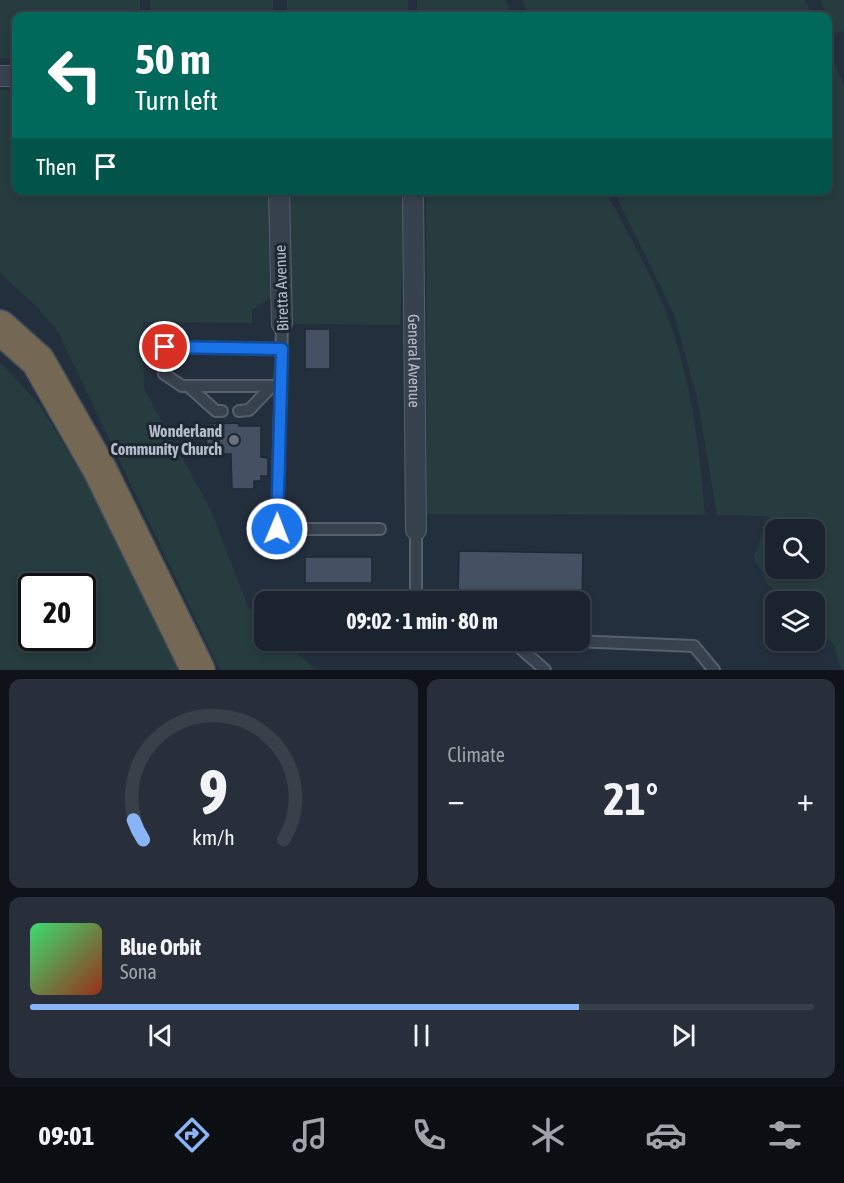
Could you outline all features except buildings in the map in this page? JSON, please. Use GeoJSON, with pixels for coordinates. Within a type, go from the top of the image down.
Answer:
{"type":"FeatureCollection","features":[{"type":"Feature","properties":{"kind":"highway"},"geometry":{"type":"LineString","coordinates":[[0,327],[38,361],[100,470],[198,670]]}},
{"type":"Feature","properties":{"kind":"street","name":"Biretta Avenue"},"geometry":{"type":"LineString","coordinates":[[279,195],[282,324]]}},
{"type":"Feature","properties":{"kind":"street","name":"General Avenue"},"geometry":{"type":"LineString","coordinates":[[413,195],[416,530]]}},
{"type":"Feature","properties":{"kind":"lane","name":"Biretta Avenue"},"geometry":{"type":"LineString","coordinates":[[282,324],[282,349],[277,386],[277,529],[380,529]]}},
{"type":"Feature","properties":{"kind":"lane"},"geometry":{"type":"LineString","coordinates":[[277,386],[182,387],[164,374],[165,347],[282,349]]}},
{"type":"Feature","properties":{"kind":"lane"},"geometry":{"type":"LineString","coordinates":[[188,386],[216,411],[222,411]]}},
{"type":"Feature","properties":{"kind":"lane"},"geometry":{"type":"LineString","coordinates":[[239,411],[249,410],[277,386]]}},
{"type":"Feature","properties":{"kind":"lane"},"geometry":{"type":"LineString","coordinates":[[416,530],[416,591]]}},
{"type":"Feature","properties":{"kind":"lane"},"geometry":{"type":"LineString","coordinates":[[590,642],[694,646],[714,670]]}},
{"type":"Feature","properties":{"kind":"lane"},"geometry":{"type":"LineString","coordinates":[[523,651],[545,670]]}},
{"type":"Feature","properties":{"kind":"green space"},"geometry":{"type":"Polygon","coordinates":[[[0,0],[140,0],[140,12],[12,12],[12,59],[0,58],[0,0]]]}},
{"type":"Feature","properties":{"kind":"green space"},"geometry":{"type":"Polygon","coordinates":[[[150,0],[273,0],[273,12],[150,12],[150,0]]]}},
{"type":"Feature","properties":{"kind":"green space"},"geometry":{"type":"Polygon","coordinates":[[[287,0],[408,0],[408,12],[287,12],[287,0]]]}},
{"type":"Feature","properties":{"kind":"green space"},"geometry":{"type":"Polygon","coordinates":[[[417,0],[505,0],[512,12],[417,12],[417,0]]]}},
{"type":"Feature","properties":{"kind":"green space"},"geometry":{"type":"Polygon","coordinates":[[[521,0],[805,0],[811,12],[528,12],[521,0]]]}},
{"type":"Feature","properties":{"kind":"green space"},"geometry":{"type":"Polygon","coordinates":[[[820,0],[844,0],[844,31],[835,34],[832,27],[832,12],[825,12],[820,0]]]}},
{"type":"Feature","properties":{"kind":"green space"},"geometry":{"type":"Polygon","coordinates":[[[832,63],[836,66],[844,87],[844,670],[841,670],[834,644],[825,636],[825,591],[775,591],[765,579],[825,579],[825,519],[767,519],[768,516],[717,515],[697,397],[674,314],[616,195],[832,195],[832,63]]]}},
{"type":"Feature","properties":{"kind":"green space"},"geometry":{"type":"Polygon","coordinates":[[[0,90],[12,90],[12,195],[272,195],[272,297],[252,310],[252,323],[143,322],[144,389],[210,508],[248,607],[254,613],[254,651],[295,651],[316,670],[220,670],[57,330],[37,307],[0,273],[0,90]]]}},
{"type":"Feature","properties":{"kind":"green space"},"geometry":{"type":"Polygon","coordinates":[[[288,195],[403,195],[400,325],[293,324],[288,195]]]}},
{"type":"Feature","properties":{"kind":"green space"},"geometry":{"type":"Polygon","coordinates":[[[426,195],[608,195],[657,291],[678,349],[694,419],[705,515],[427,514],[426,195]]]}},
{"type":"Feature","properties":{"kind":"green space"},"geometry":{"type":"Polygon","coordinates":[[[0,362],[39,404],[114,527],[186,670],[0,670],[0,362]]]}},
{"type":"Feature","properties":{"kind":"green space"},"geometry":{"type":"Polygon","coordinates":[[[765,525],[765,579],[754,557],[765,525]]]}},
{"type":"Feature","properties":{"kind":"place","name":"Wonderland Community Church"},"geometry":{"type":"Point","coordinates":[234,440]}},
{"type":"Feature","properties":{"kind":"route"},"geometry":{"type":"LineString","coordinates":[[165,347],[282,349],[277,529]]}}]}
